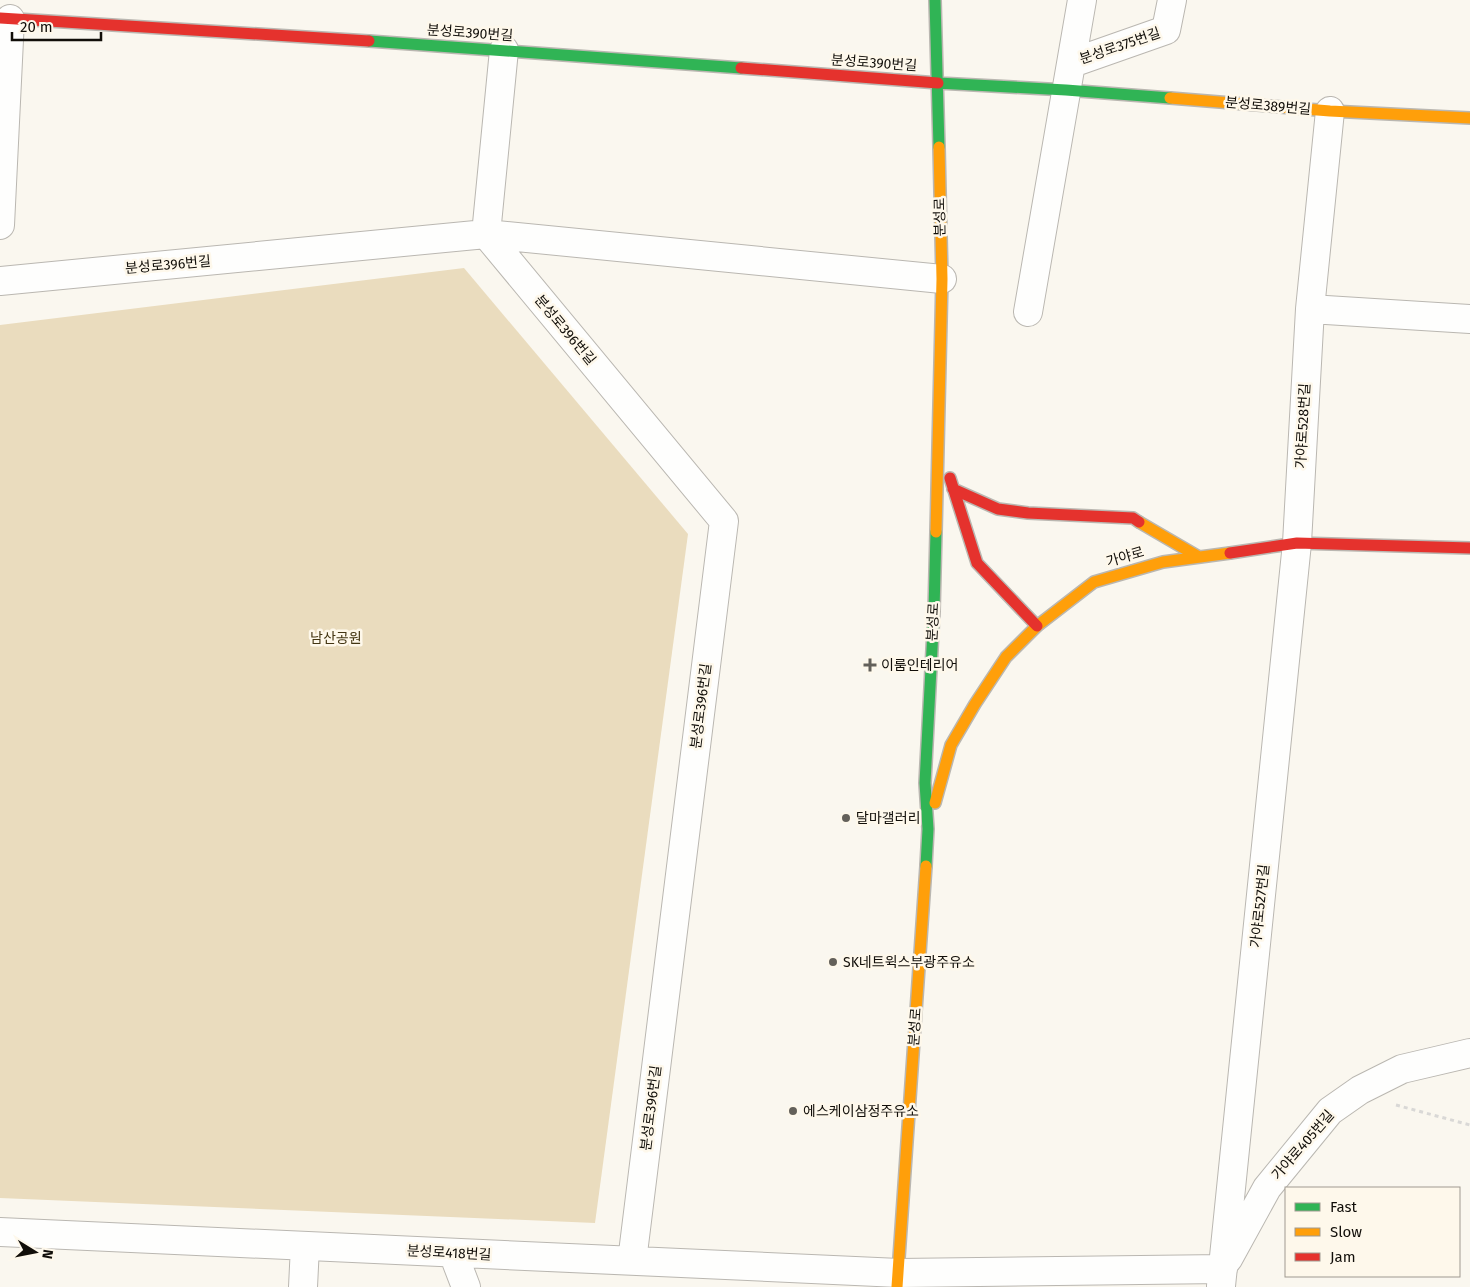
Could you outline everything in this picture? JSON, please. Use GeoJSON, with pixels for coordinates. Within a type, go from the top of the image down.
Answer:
{"type":"FeatureCollection","features":[{"type":"Feature","properties":{"kind":"main road","name":"분성로"},"geometry":{"type":"LineString","coordinates":[[898,1280],[928,829],[925,783],[934,612],[942,279],[935,0]]}},
{"type":"Feature","properties":{"kind":"main road","name":"분성로390번길"},"geometry":{"type":"LineString","coordinates":[[5,18],[504,50],[937,83]]}},
{"type":"Feature","properties":{"kind":"main road","name":"분성로389번길"},"geometry":{"type":"LineString","coordinates":[[937,83],[1066,90],[1330,111],[1470,118]]}},
{"type":"Feature","properties":{"kind":"main road"},"geometry":{"type":"LineString","coordinates":[[939,445],[977,563],[1037,626]]}},
{"type":"Feature","properties":{"kind":"main road"},"geometry":{"type":"LineString","coordinates":[[953,489],[998,509],[1028,513],[1133,518],[1200,557]]}},
{"type":"Feature","properties":{"kind":"main road","name":"가야로"},"geometry":{"type":"LineString","coordinates":[[928,829],[951,745],[1006,657],[1037,626],[1094,582],[1163,562],[1297,543],[1470,548]]}},
{"type":"Feature","properties":{"kind":"street","name":"분성로375번길"},"geometry":{"type":"LineString","coordinates":[[1066,90],[1082,0]]}},
{"type":"Feature","properties":{"kind":"street","name":"분성로375번길"},"geometry":{"type":"LineString","coordinates":[[1072,62],[1166,30],[1172,0]]}},
{"type":"Feature","properties":{"kind":"street"},"geometry":{"type":"LineString","coordinates":[[0,225],[5,18]]}},
{"type":"Feature","properties":{"kind":"street"},"geometry":{"type":"LineString","coordinates":[[486,234],[504,50]]}},
{"type":"Feature","properties":{"kind":"street"},"geometry":{"type":"LineString","coordinates":[[1028,312],[1066,90]]}},
{"type":"Feature","properties":{"kind":"street","name":"가야로528번길"},"geometry":{"type":"LineString","coordinates":[[1297,543],[1310,309],[1330,111]]}},
{"type":"Feature","properties":{"kind":"street","name":"분성로396번길"},"geometry":{"type":"LineString","coordinates":[[0,281],[486,234],[942,279]]}},
{"type":"Feature","properties":{"kind":"street","name":"분성로396번길"},"geometry":{"type":"LineString","coordinates":[[486,234],[724,521],[632,1261]]}},
{"type":"Feature","properties":{"kind":"street"},"geometry":{"type":"LineString","coordinates":[[1310,309],[1470,319]]}},
{"type":"Feature","properties":{"kind":"street","name":"가야로527번길"},"geometry":{"type":"LineString","coordinates":[[1222,1278],[1297,543]]}},
{"type":"Feature","properties":{"kind":"street","name":"가야로405번길"},"geometry":{"type":"LineString","coordinates":[[1222,1278],[1267,1188],[1330,1111],[1360,1090],[1402,1069],[1470,1053]]}},
{"type":"Feature","properties":{"kind":"street","name":"분성로418번길"},"geometry":{"type":"LineString","coordinates":[[0,1232],[632,1261],[898,1280]]}},
{"type":"Feature","properties":{"kind":"street"},"geometry":{"type":"LineString","coordinates":[[304,1287],[305,1246]]}},
{"type":"Feature","properties":{"kind":"street"},"geometry":{"type":"LineString","coordinates":[[452,1253],[466,1287]]}},
{"type":"Feature","properties":{"kind":"street"},"geometry":{"type":"LineString","coordinates":[[898,1280],[1222,1278]]}},
{"type":"Feature","properties":{"kind":"path"},"geometry":{"type":"LineString","coordinates":[[1360,1090],[1374,1099],[1470,1125]]}},
{"type":"Feature","properties":{"kind":"green space","name":"남산공원"},"geometry":{"type":"Polygon","coordinates":[[[464,268],[688,534],[595,1223],[0,1198],[0,325],[464,268]]]}},
{"type":"Feature","properties":{"kind":"traffic: fast"},"geometry":{"type":"LineString","coordinates":[[935,0],[939,147]]}},
{"type":"Feature","properties":{"kind":"traffic: fast"},"geometry":{"type":"LineString","coordinates":[[369,41],[741,68]]}},
{"type":"Feature","properties":{"kind":"traffic: fast"},"geometry":{"type":"LineString","coordinates":[[938,83],[1170,98]]}},
{"type":"Feature","properties":{"kind":"traffic: fast"},"geometry":{"type":"LineString","coordinates":[[926,866],[928,829],[925,783],[936,532]]}},
{"type":"Feature","properties":{"kind":"traffic: slow"},"geometry":{"type":"LineString","coordinates":[[1170,98],[1330,111],[1470,118]]}},
{"type":"Feature","properties":{"kind":"traffic: slow"},"geometry":{"type":"LineString","coordinates":[[936,532],[942,279],[939,147]]}},
{"type":"Feature","properties":{"kind":"traffic: slow"},"geometry":{"type":"LineString","coordinates":[[1139,522],[1199,557]]}},
{"type":"Feature","properties":{"kind":"traffic: slow"},"geometry":{"type":"LineString","coordinates":[[935,803],[951,745],[1006,657],[1037,626],[1094,582],[1163,562],[1230,553]]}},
{"type":"Feature","properties":{"kind":"traffic: slow"},"geometry":{"type":"LineString","coordinates":[[897,1287],[926,866]]}},
{"type":"Feature","properties":{"kind":"traffic: jam"},"geometry":{"type":"LineString","coordinates":[[0,18],[369,41]]}},
{"type":"Feature","properties":{"kind":"traffic: jam"},"geometry":{"type":"LineString","coordinates":[[741,68],[938,83]]}},
{"type":"Feature","properties":{"kind":"traffic: jam"},"geometry":{"type":"LineString","coordinates":[[950,478],[977,563],[1037,626]]}},
{"type":"Feature","properties":{"kind":"traffic: jam"},"geometry":{"type":"LineString","coordinates":[[953,489],[998,509],[1028,513],[1133,518],[1139,522]]}},
{"type":"Feature","properties":{"kind":"traffic: jam"},"geometry":{"type":"LineString","coordinates":[[1230,553],[1297,543],[1470,548]]}},
{"type":"Feature","properties":{"kind":"place","name":"이룸인테리어"},"geometry":{"type":"Point","coordinates":[870,665]}},
{"type":"Feature","properties":{"kind":"place","name":"달마갤러리"},"geometry":{"type":"Point","coordinates":[846,818]}},
{"type":"Feature","properties":{"kind":"place","name":"SK네트윅스부광주유소"},"geometry":{"type":"Point","coordinates":[833,962]}},
{"type":"Feature","properties":{"kind":"place","name":"에스케이삼정주유소"},"geometry":{"type":"Point","coordinates":[793,1111]}}]}
